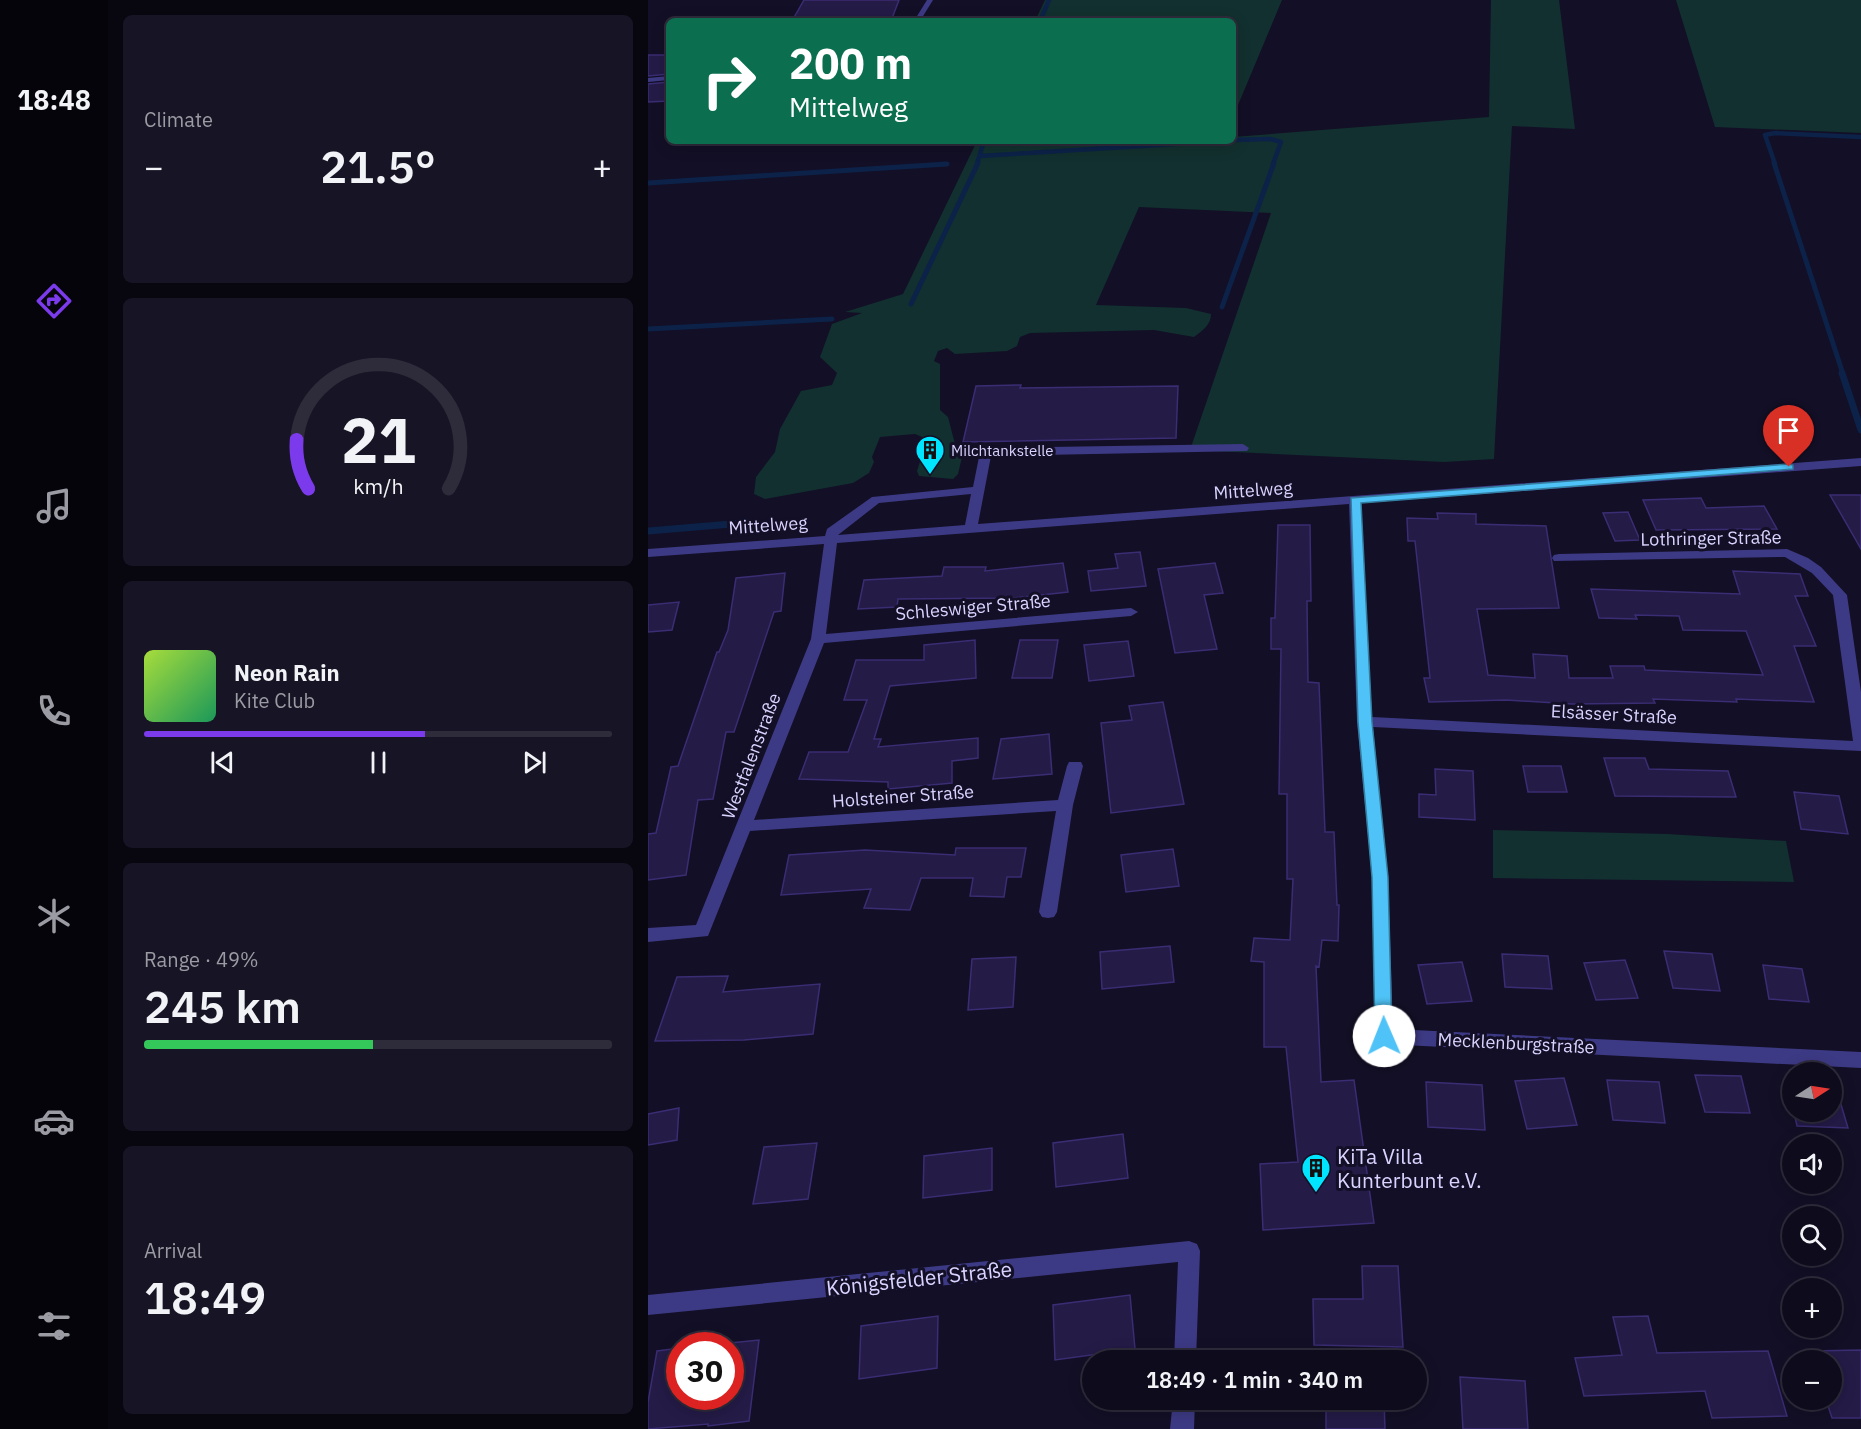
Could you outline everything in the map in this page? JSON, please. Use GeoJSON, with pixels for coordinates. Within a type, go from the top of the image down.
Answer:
{"type":"FeatureCollection","features":[{"type":"Feature","properties":{"kind":"street"},"geometry":{"type":"LineString","coordinates":[[919,18],[930,0]]}},
{"type":"Feature","properties":{"kind":"street"},"geometry":{"type":"LineString","coordinates":[[648,80],[666,78]]}},
{"type":"Feature","properties":{"kind":"street"},"geometry":{"type":"LineString","coordinates":[[971,528],[986,452],[1243,448]]}},
{"type":"Feature","properties":{"kind":"street","name":"Mittelweg"},"geometry":{"type":"LineString","coordinates":[[648,553],[1861,462]]}},
{"type":"Feature","properties":{"kind":"street"},"geometry":{"type":"LineString","coordinates":[[831,538],[832,532],[876,500],[977,490]]}},
{"type":"Feature","properties":{"kind":"street","name":"Mecklenburgstraße"},"geometry":{"type":"LineString","coordinates":[[1355,500],[1365,722],[1380,877],[1384,1036],[1861,1060]]}},
{"type":"Feature","properties":{"kind":"street","name":"Westfalenstraße"},"geometry":{"type":"LineString","coordinates":[[648,935],[702,931],[772,749],[818,639],[831,538]]}},
{"type":"Feature","properties":{"kind":"street","name":"Lothringer Straße"},"geometry":{"type":"LineString","coordinates":[[1559,558],[1787,553],[1803,560],[1826,576],[1840,595],[1861,746]]}},
{"type":"Feature","properties":{"kind":"street","name":"Schleswiger Straße"},"geometry":{"type":"LineString","coordinates":[[818,639],[1131,612]]}},
{"type":"Feature","properties":{"kind":"street","name":"Elsässer Straße"},"geometry":{"type":"LineString","coordinates":[[1365,722],[1861,746]]}},
{"type":"Feature","properties":{"kind":"street"},"geometry":{"type":"LineString","coordinates":[[1048,912],[1065,805],[1075,766]]}},
{"type":"Feature","properties":{"kind":"street","name":"Holsteiner Straße"},"geometry":{"type":"LineString","coordinates":[[744,826],[1065,805]]}},
{"type":"Feature","properties":{"kind":"street","name":"Königsfelder Straße"},"geometry":{"type":"LineString","coordinates":[[648,1305],[1190,1251],[1185,1350]]}},
{"type":"Feature","properties":{"kind":"street"},"geometry":{"type":"LineString","coordinates":[[1182,1429],[1183,1410]]}},
{"type":"Feature","properties":{"kind":"green space"},"geometry":{"type":"Polygon","coordinates":[[[1045,0],[1282,0],[1236,110],[1236,18],[1036,18],[1045,0]]]}},
{"type":"Feature","properties":{"kind":"green space"},"geometry":{"type":"Polygon","coordinates":[[[1491,0],[1559,0],[1575,129],[1512,126],[1494,459],[1444,462],[1190,450],[1271,213],[1139,207],[1096,305],[1186,308],[1211,314],[1208,325],[1194,337],[1154,330],[1030,333],[1020,337],[1017,346],[1007,351],[955,354],[947,348],[938,351],[934,361],[940,364],[940,410],[948,417],[955,444],[962,457],[958,474],[953,479],[919,476],[917,471],[927,439],[915,434],[880,437],[872,457],[874,462],[869,473],[853,483],[765,499],[754,494],[756,477],[775,452],[780,429],[801,391],[832,385],[837,373],[820,357],[832,324],[862,313],[845,312],[903,294],[976,144],[1236,144],[1236,137],[1489,117],[1491,0]]]}},
{"type":"Feature","properties":{"kind":"green space"},"geometry":{"type":"Polygon","coordinates":[[[1676,0],[1861,0],[1861,133],[1715,127],[1676,0]]]}},
{"type":"Feature","properties":{"kind":"green space"},"geometry":{"type":"Polygon","coordinates":[[[1493,830],[1667,834],[1786,841],[1794,882],[1493,878],[1493,830]]]}},
{"type":"Feature","properties":{"kind":"building"},"geometry":{"type":"Polygon","coordinates":[[[804,0],[899,0],[892,18],[794,18],[804,0]]]}},
{"type":"Feature","properties":{"kind":"building"},"geometry":{"type":"Polygon","coordinates":[[[648,55],[666,55],[666,74],[648,76],[648,55]]]}},
{"type":"Feature","properties":{"kind":"building"},"geometry":{"type":"Polygon","coordinates":[[[666,82],[666,101],[648,102],[648,84],[666,82]]]}},
{"type":"Feature","properties":{"kind":"building"},"geometry":{"type":"Polygon","coordinates":[[[1021,385],[1020,388],[1178,386],[1176,438],[963,442],[976,386],[1021,385]]]}},
{"type":"Feature","properties":{"kind":"building"},"geometry":{"type":"Polygon","coordinates":[[[1830,495],[1861,495],[1861,549],[1830,495]]]}},
{"type":"Feature","properties":{"kind":"building"},"geometry":{"type":"Polygon","coordinates":[[[1701,498],[1706,508],[1764,506],[1777,529],[1656,530],[1643,500],[1701,498]]]}},
{"type":"Feature","properties":{"kind":"building"},"geometry":{"type":"Polygon","coordinates":[[[1628,512],[1640,540],[1615,541],[1603,513],[1628,512]]]}},
{"type":"Feature","properties":{"kind":"building"},"geometry":{"type":"Polygon","coordinates":[[[1437,513],[1476,514],[1476,524],[1546,526],[1559,608],[1477,609],[1488,675],[1535,678],[1533,654],[1567,656],[1569,678],[1613,678],[1610,666],[1644,666],[1645,670],[1763,675],[1746,631],[1683,630],[1679,616],[1635,615],[1637,619],[1599,618],[1591,589],[1740,594],[1733,571],[1800,574],[1808,596],[1795,596],[1816,646],[1794,646],[1814,702],[1653,699],[1655,703],[1572,704],[1506,700],[1429,702],[1424,678],[1430,678],[1415,541],[1408,541],[1407,518],[1438,519],[1437,513]]]}},
{"type":"Feature","properties":{"kind":"building"},"geometry":{"type":"Polygon","coordinates":[[[1278,525],[1310,525],[1311,601],[1307,601],[1308,682],[1319,683],[1325,832],[1334,832],[1337,905],[1339,905],[1338,941],[1322,940],[1319,967],[1316,966],[1321,1082],[1354,1080],[1374,1223],[1263,1230],[1260,1164],[1298,1162],[1286,1047],[1264,1047],[1264,962],[1251,961],[1254,938],[1290,940],[1293,879],[1287,879],[1287,794],[1279,794],[1281,649],[1271,649],[1271,618],[1275,618],[1278,525]]]}},
{"type":"Feature","properties":{"kind":"building"},"geometry":{"type":"Polygon","coordinates":[[[1140,552],[1146,586],[1091,591],[1088,571],[1118,568],[1115,554],[1140,552]]]}},
{"type":"Feature","properties":{"kind":"building"},"geometry":{"type":"Polygon","coordinates":[[[1063,563],[1068,592],[1014,598],[898,599],[897,607],[858,609],[864,580],[942,576],[944,567],[986,567],[985,571],[1063,563]]]}},
{"type":"Feature","properties":{"kind":"building"},"geometry":{"type":"Polygon","coordinates":[[[1215,563],[1223,593],[1204,595],[1217,649],[1175,653],[1158,569],[1215,563]]]}},
{"type":"Feature","properties":{"kind":"building"},"geometry":{"type":"Polygon","coordinates":[[[785,573],[781,611],[774,612],[734,732],[726,732],[713,799],[698,800],[686,875],[648,880],[648,834],[656,833],[671,767],[678,766],[717,652],[728,630],[736,578],[785,573]]]}},
{"type":"Feature","properties":{"kind":"building"},"geometry":{"type":"Polygon","coordinates":[[[679,602],[672,630],[648,632],[648,605],[679,602]]]}},
{"type":"Feature","properties":{"kind":"building"},"geometry":{"type":"Polygon","coordinates":[[[975,640],[976,678],[890,686],[874,739],[881,739],[878,747],[978,738],[978,758],[952,761],[952,783],[888,789],[888,782],[799,779],[809,752],[848,752],[867,700],[844,700],[856,660],[924,660],[924,645],[975,640]]]}},
{"type":"Feature","properties":{"kind":"building"},"geometry":{"type":"Polygon","coordinates":[[[1020,640],[1058,640],[1052,678],[1012,678],[1020,640]]]}},
{"type":"Feature","properties":{"kind":"building"},"geometry":{"type":"Polygon","coordinates":[[[1128,641],[1134,676],[1089,681],[1084,645],[1128,641]]]}},
{"type":"Feature","properties":{"kind":"building"},"geometry":{"type":"Polygon","coordinates":[[[1163,702],[1184,804],[1111,813],[1101,723],[1132,720],[1129,706],[1163,702]]]}},
{"type":"Feature","properties":{"kind":"building"},"geometry":{"type":"Polygon","coordinates":[[[1049,734],[1052,774],[993,779],[1001,739],[1049,734]]]}},
{"type":"Feature","properties":{"kind":"building"},"geometry":{"type":"Polygon","coordinates":[[[1604,758],[1645,758],[1649,769],[1728,771],[1736,797],[1615,796],[1604,758]]]}},
{"type":"Feature","properties":{"kind":"building"},"geometry":{"type":"Polygon","coordinates":[[[1523,766],[1561,766],[1567,792],[1528,792],[1523,766]]]}},
{"type":"Feature","properties":{"kind":"building"},"geometry":{"type":"Polygon","coordinates":[[[1435,769],[1473,771],[1475,820],[1419,817],[1419,794],[1436,795],[1435,769]]]}},
{"type":"Feature","properties":{"kind":"building"},"geometry":{"type":"Polygon","coordinates":[[[1794,792],[1839,796],[1848,834],[1801,829],[1794,792]]]}},
{"type":"Feature","properties":{"kind":"building"},"geometry":{"type":"Polygon","coordinates":[[[956,848],[1026,848],[1021,877],[1007,877],[1004,897],[970,896],[973,878],[921,878],[910,910],[864,908],[871,889],[781,895],[789,855],[865,850],[955,855],[956,848]]]}},
{"type":"Feature","properties":{"kind":"building"},"geometry":{"type":"Polygon","coordinates":[[[1173,849],[1179,886],[1126,892],[1121,855],[1173,849]]]}},
{"type":"Feature","properties":{"kind":"building"},"geometry":{"type":"Polygon","coordinates":[[[1170,946],[1174,982],[1102,989],[1100,952],[1170,946]]]}},
{"type":"Feature","properties":{"kind":"building"},"geometry":{"type":"Polygon","coordinates":[[[1664,951],[1712,954],[1720,991],[1673,988],[1664,951]]]}},
{"type":"Feature","properties":{"kind":"building"},"geometry":{"type":"Polygon","coordinates":[[[1502,954],[1548,956],[1552,989],[1505,987],[1502,954]]]}},
{"type":"Feature","properties":{"kind":"building"},"geometry":{"type":"Polygon","coordinates":[[[1016,957],[1013,1007],[968,1010],[972,959],[1016,957]]]}},
{"type":"Feature","properties":{"kind":"building"},"geometry":{"type":"Polygon","coordinates":[[[1625,960],[1638,998],[1596,1000],[1584,963],[1625,960]]]}},
{"type":"Feature","properties":{"kind":"building"},"geometry":{"type":"Polygon","coordinates":[[[1462,962],[1472,1001],[1427,1004],[1418,965],[1462,962]]]}},
{"type":"Feature","properties":{"kind":"building"},"geometry":{"type":"Polygon","coordinates":[[[1763,965],[1802,969],[1809,1002],[1769,999],[1763,965]]]}},
{"type":"Feature","properties":{"kind":"building"},"geometry":{"type":"Polygon","coordinates":[[[728,976],[723,992],[820,984],[813,1034],[744,1040],[655,1041],[677,977],[728,976]]]}},
{"type":"Feature","properties":{"kind":"building"},"geometry":{"type":"Polygon","coordinates":[[[1695,1075],[1741,1076],[1750,1113],[1705,1112],[1695,1075]]]}},
{"type":"Feature","properties":{"kind":"building"},"geometry":{"type":"Polygon","coordinates":[[[1564,1078],[1577,1125],[1527,1129],[1515,1081],[1564,1078]]]}},
{"type":"Feature","properties":{"kind":"building"},"geometry":{"type":"Polygon","coordinates":[[[1607,1080],[1659,1082],[1665,1123],[1613,1120],[1607,1080]]]}},
{"type":"Feature","properties":{"kind":"building"},"geometry":{"type":"Polygon","coordinates":[[[1426,1082],[1482,1085],[1485,1130],[1428,1127],[1426,1082]]]}},
{"type":"Feature","properties":{"kind":"building"},"geometry":{"type":"Polygon","coordinates":[[[679,1108],[677,1140],[648,1145],[648,1114],[679,1108]]]}},
{"type":"Feature","properties":{"kind":"building"},"geometry":{"type":"Polygon","coordinates":[[[1842,1108],[1848,1128],[1797,1126],[1796,1122],[1842,1122],[1842,1108]]]}},
{"type":"Feature","properties":{"kind":"building"},"geometry":{"type":"Polygon","coordinates":[[[1123,1134],[1128,1178],[1056,1187],[1053,1143],[1123,1134]]]}},
{"type":"Feature","properties":{"kind":"building"},"geometry":{"type":"Polygon","coordinates":[[[817,1143],[808,1199],[753,1204],[764,1147],[817,1143]]]}},
{"type":"Feature","properties":{"kind":"building"},"geometry":{"type":"Polygon","coordinates":[[[992,1148],[992,1190],[923,1198],[924,1156],[992,1148]]]}},
{"type":"Feature","properties":{"kind":"building"},"geometry":{"type":"Polygon","coordinates":[[[1362,1266],[1398,1266],[1403,1347],[1314,1345],[1313,1299],[1363,1299],[1362,1266]]]}},
{"type":"Feature","properties":{"kind":"building"},"geometry":{"type":"Polygon","coordinates":[[[1130,1295],[1135,1349],[1082,1350],[1082,1356],[1055,1360],[1053,1305],[1130,1295]]]}},
{"type":"Feature","properties":{"kind":"building"},"geometry":{"type":"Polygon","coordinates":[[[938,1316],[937,1368],[859,1379],[861,1326],[938,1316]]]}},
{"type":"Feature","properties":{"kind":"building"},"geometry":{"type":"Polygon","coordinates":[[[1648,1316],[1657,1353],[1768,1351],[1782,1399],[1782,1410],[1785,1410],[1787,1416],[1712,1418],[1705,1391],[1584,1396],[1575,1358],[1622,1355],[1613,1317],[1648,1316]]]}},
{"type":"Feature","properties":{"kind":"building"},"geometry":{"type":"Polygon","coordinates":[[[759,1340],[749,1421],[648,1429],[648,1402],[657,1351],[666,1350],[666,1410],[744,1410],[744,1342],[759,1340]]]}},
{"type":"Feature","properties":{"kind":"building"},"geometry":{"type":"Polygon","coordinates":[[[1842,1350],[1861,1350],[1861,1418],[1832,1418],[1829,1410],[1842,1410],[1842,1350]]]}},
{"type":"Feature","properties":{"kind":"building"},"geometry":{"type":"Polygon","coordinates":[[[1460,1377],[1525,1381],[1528,1429],[1463,1429],[1460,1377]]]}},
{"type":"Feature","properties":{"kind":"building"},"geometry":{"type":"Polygon","coordinates":[[[1326,1410],[1384,1410],[1385,1429],[1326,1429],[1326,1410]]]}},
{"type":"Feature","properties":{"kind":"waterway"},"geometry":{"type":"LineString","coordinates":[[1041,18],[1049,0]]}},
{"type":"Feature","properties":{"kind":"waterway"},"geometry":{"type":"LineString","coordinates":[[1775,164],[1765,135],[1775,133],[1861,137]]}},
{"type":"Feature","properties":{"kind":"waterway"},"geometry":{"type":"LineString","coordinates":[[1236,140],[1270,139],[1281,142],[1273,164]]}},
{"type":"Feature","properties":{"kind":"waterway"},"geometry":{"type":"LineString","coordinates":[[977,164],[983,144]]}},
{"type":"Feature","properties":{"kind":"waterway"},"geometry":{"type":"LineString","coordinates":[[980,156],[1174,144]]}},
{"type":"Feature","properties":{"kind":"waterway"},"geometry":{"type":"LineString","coordinates":[[911,304],[978,163]]}},
{"type":"Feature","properties":{"kind":"waterway"},"geometry":{"type":"LineString","coordinates":[[1222,307],[1274,163]]}},
{"type":"Feature","properties":{"kind":"waterway"},"geometry":{"type":"LineString","coordinates":[[1774,163],[1843,374]]}},
{"type":"Feature","properties":{"kind":"waterway"},"geometry":{"type":"LineString","coordinates":[[648,183],[947,164],[941,164]]}},
{"type":"Feature","properties":{"kind":"waterway"},"geometry":{"type":"LineString","coordinates":[[648,329],[832,319]]}},
{"type":"Feature","properties":{"kind":"waterway"},"geometry":{"type":"LineString","coordinates":[[1842,373],[1861,430]]}},
{"type":"Feature","properties":{"kind":"waterway"},"geometry":{"type":"LineString","coordinates":[[648,531],[755,522]]}},
{"type":"Feature","properties":{"kind":"place","name":"Milchtankstelle"},"geometry":{"type":"Point","coordinates":[930,476]}},
{"type":"Feature","properties":{"kind":"place","name":"KiTa Villa Kunterbunt e.V."},"geometry":{"type":"Point","coordinates":[1316,1194]}},
{"type":"Feature","properties":{"kind":"route"},"geometry":{"type":"LineString","coordinates":[[1384,1036],[1380,877],[1365,722],[1355,500],[1789,467]]}}]}
